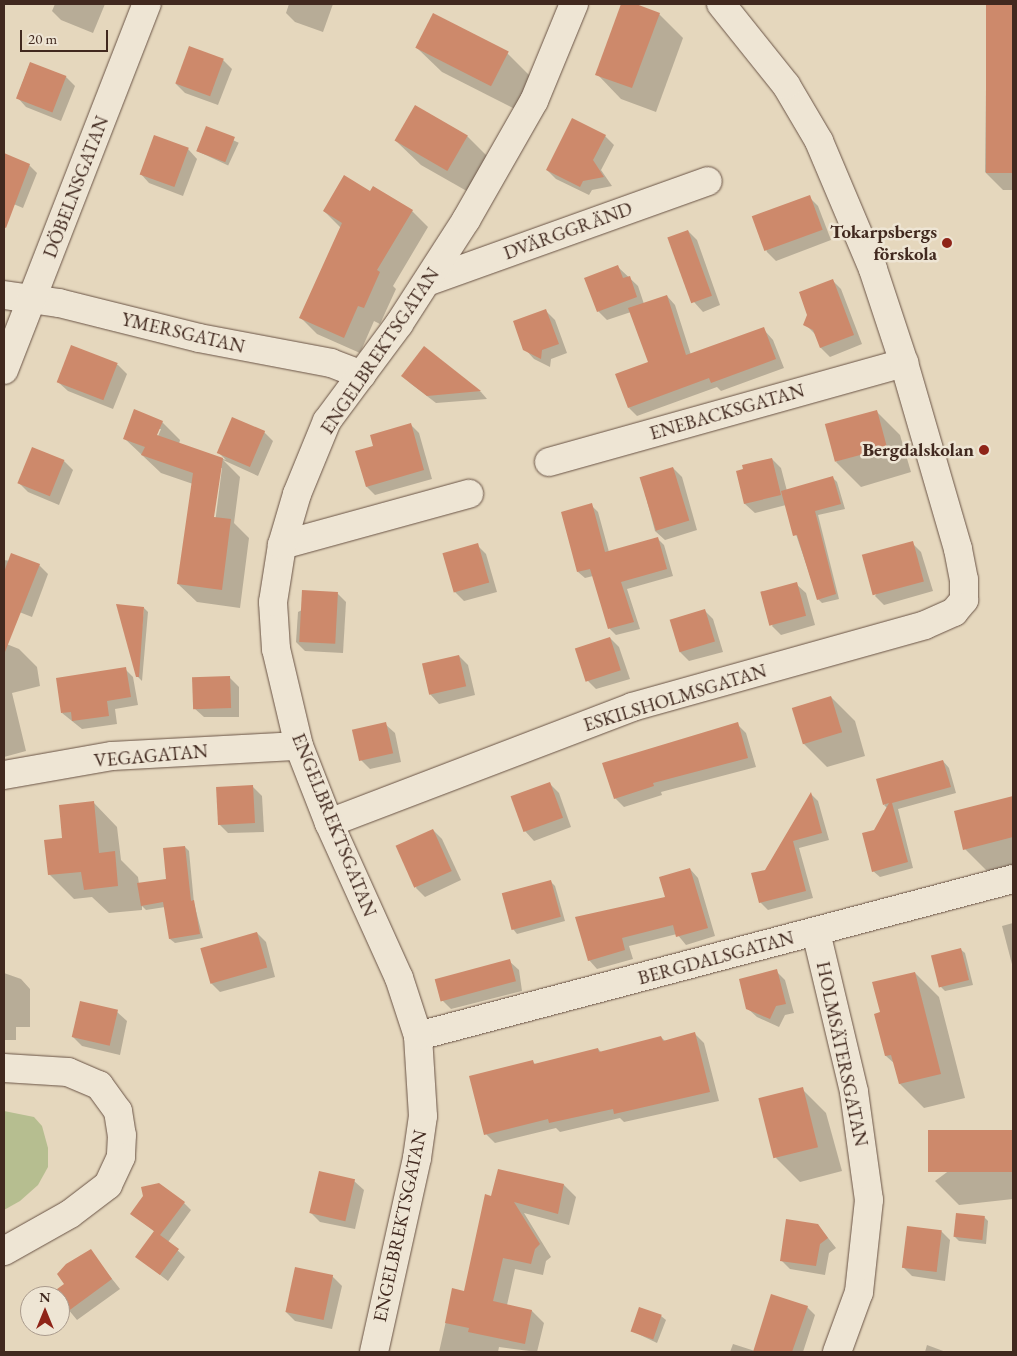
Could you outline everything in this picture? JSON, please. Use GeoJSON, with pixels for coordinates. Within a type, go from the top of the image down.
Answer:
{"type":"FeatureCollection","features":[{"type":"Feature","properties":{"kind":"street","name":"DÖBELNSGATAN"},"geometry":{"type":"LineString","coordinates":[[4,370],[33,300],[147,4]]}},
{"type":"Feature","properties":{"kind":"street","name":"ENGELBREKTSGATAN"},"geometry":{"type":"LineString","coordinates":[[374,1352],[422,1125],[418,1036],[400,978],[329,823],[299,746],[276,649],[273,602],[282,545],[297,494],[327,420],[362,375],[429,281],[534,101],[574,4]]}},
{"type":"Feature","properties":{"kind":"street"},"geometry":{"type":"LineString","coordinates":[[721,4],[786,85],[819,141],[874,269],[904,362]]}},
{"type":"Feature","properties":{"kind":"street","name":"DVÄRGGRÄND"},"geometry":{"type":"LineString","coordinates":[[429,281],[708,181]]}},
{"type":"Feature","properties":{"kind":"street","name":"YMERSGATAN"},"geometry":{"type":"LineString","coordinates":[[4,295],[59,302],[199,338],[331,363],[362,375]]}},
{"type":"Feature","properties":{"kind":"street","name":"ENEBACKSGATAN"},"geometry":{"type":"LineString","coordinates":[[549,462],[904,362]]}},
{"type":"Feature","properties":{"kind":"street","name":"ESKILSHOLMSGATAN"},"geometry":{"type":"LineString","coordinates":[[329,823],[632,707],[925,625],[954,612],[964,600],[962,565],[904,362]]}},
{"type":"Feature","properties":{"kind":"street"},"geometry":{"type":"LineString","coordinates":[[282,545],[469,494]]}},
{"type":"Feature","properties":{"kind":"street","name":"VEGAGATAN"},"geometry":{"type":"LineString","coordinates":[[4,775],[112,756],[299,746]]}},
{"type":"Feature","properties":{"kind":"street","name":"BERGDALSGATAN"},"geometry":{"type":"LineString","coordinates":[[418,1036],[1013,879]]}},
{"type":"Feature","properties":{"kind":"street","name":"HOLMSÄTERSGATAN"},"geometry":{"type":"LineString","coordinates":[[816,932],[854,1092],[869,1200],[859,1292],[837,1352]]}},
{"type":"Feature","properties":{"kind":"street"},"geometry":{"type":"LineString","coordinates":[[4,1068],[68,1072],[99,1085],[118,1111],[122,1134],[121,1158],[108,1185],[70,1214],[4,1251]]}},
{"type":"Feature","properties":{"kind":"green space"},"geometry":{"type":"Polygon","coordinates":[[[4,1111],[34,1117],[42,1126],[48,1148],[48,1167],[38,1185],[20,1201],[4,1210],[4,1111]]]}},
{"type":"Feature","properties":{"kind":"building"},"geometry":{"type":"Polygon","coordinates":[[[621,4],[636,4],[660,13],[632,88],[595,75],[621,4]]]}},
{"type":"Feature","properties":{"kind":"building"},"geometry":{"type":"Polygon","coordinates":[[[986,4],[1013,4],[1013,173],[986,173],[986,4]]]}},
{"type":"Feature","properties":{"kind":"building"},"geometry":{"type":"Polygon","coordinates":[[[433,13],[509,52],[491,86],[415,48],[433,13]]]}},
{"type":"Feature","properties":{"kind":"building"},"geometry":{"type":"Polygon","coordinates":[[[189,46],[224,59],[210,96],[175,84],[189,46]]]}},
{"type":"Feature","properties":{"kind":"building"},"geometry":{"type":"Polygon","coordinates":[[[30,62],[66,76],[52,112],[16,98],[30,62]]]}},
{"type":"Feature","properties":{"kind":"building"},"geometry":{"type":"Polygon","coordinates":[[[415,105],[468,135],[447,171],[394,141],[415,105]]]}},
{"type":"Feature","properties":{"kind":"building"},"geometry":{"type":"Polygon","coordinates":[[[572,118],[606,135],[593,160],[604,177],[583,181],[580,187],[546,170],[572,118]]]}},
{"type":"Feature","properties":{"kind":"building"},"geometry":{"type":"Polygon","coordinates":[[[206,126],[235,137],[225,162],[196,151],[206,126]]]}},
{"type":"Feature","properties":{"kind":"building"},"geometry":{"type":"Polygon","coordinates":[[[154,135],[189,148],[174,187],[140,174],[154,135]]]}},
{"type":"Feature","properties":{"kind":"building"},"geometry":{"type":"Polygon","coordinates":[[[4,153],[30,164],[6,228],[4,227],[4,153]]]}},
{"type":"Feature","properties":{"kind":"building"},"geometry":{"type":"Polygon","coordinates":[[[344,175],[370,191],[373,186],[413,210],[377,270],[380,272],[364,308],[358,306],[344,338],[299,318],[342,223],[323,211],[344,175]]]}},
{"type":"Feature","properties":{"kind":"building"},"geometry":{"type":"Polygon","coordinates":[[[810,195],[823,230],[764,251],[752,216],[810,195]]]}},
{"type":"Feature","properties":{"kind":"building"},"geometry":{"type":"Polygon","coordinates":[[[688,230],[712,296],[691,303],[667,238],[688,230]]]}},
{"type":"Feature","properties":{"kind":"building"},"geometry":{"type":"Polygon","coordinates":[[[618,265],[623,278],[630,276],[637,297],[597,312],[584,278],[618,265]]]}},
{"type":"Feature","properties":{"kind":"building"},"geometry":{"type":"Polygon","coordinates":[[[833,279],[854,335],[820,348],[813,330],[803,325],[807,315],[799,292],[833,279]]]}},
{"type":"Feature","properties":{"kind":"building"},"geometry":{"type":"Polygon","coordinates":[[[667,295],[686,355],[764,327],[776,359],[711,383],[709,378],[628,408],[615,374],[648,362],[628,308],[667,295]]]}},
{"type":"Feature","properties":{"kind":"building"},"geometry":{"type":"Polygon","coordinates":[[[546,309],[559,344],[542,350],[541,359],[523,350],[513,321],[546,309]]]}},
{"type":"Feature","properties":{"kind":"building"},"geometry":{"type":"Polygon","coordinates":[[[71,345],[118,363],[103,400],[57,382],[71,345]]]}},
{"type":"Feature","properties":{"kind":"building"},"geometry":{"type":"Polygon","coordinates":[[[424,346],[481,391],[427,396],[401,376],[424,346]]]}},
{"type":"Feature","properties":{"kind":"building"},"geometry":{"type":"Polygon","coordinates":[[[134,409],[163,421],[157,435],[223,458],[214,517],[231,519],[222,590],[177,584],[193,473],[141,455],[145,447],[123,439],[134,409]]]}},
{"type":"Feature","properties":{"kind":"building"},"geometry":{"type":"Polygon","coordinates":[[[877,410],[887,448],[835,462],[825,424],[877,410]]]}},
{"type":"Feature","properties":{"kind":"building"},"geometry":{"type":"Polygon","coordinates":[[[232,417],[265,431],[250,467],[217,453],[232,417]]]}},
{"type":"Feature","properties":{"kind":"building"},"geometry":{"type":"Polygon","coordinates":[[[411,423],[424,470],[366,487],[355,451],[373,446],[370,435],[411,423]]]}},
{"type":"Feature","properties":{"kind":"building"},"geometry":{"type":"Polygon","coordinates":[[[32,447],[64,460],[50,496],[17,483],[32,447]]]}},
{"type":"Feature","properties":{"kind":"building"},"geometry":{"type":"Polygon","coordinates":[[[772,458],[781,495],[744,504],[736,471],[743,469],[742,465],[772,458]]]}},
{"type":"Feature","properties":{"kind":"building"},"geometry":{"type":"Polygon","coordinates":[[[673,467],[689,521],[656,531],[640,477],[673,467]]]}},
{"type":"Feature","properties":{"kind":"building"},"geometry":{"type":"Polygon","coordinates":[[[833,476],[841,504],[815,511],[836,594],[817,600],[797,535],[793,536],[781,491],[833,476]]]}},
{"type":"Feature","properties":{"kind":"building"},"geometry":{"type":"Polygon","coordinates":[[[592,503],[605,552],[658,537],[667,569],[621,582],[634,622],[608,629],[590,569],[577,572],[561,512],[592,503]]]}},
{"type":"Feature","properties":{"kind":"building"},"geometry":{"type":"Polygon","coordinates":[[[913,541],[924,582],[873,595],[862,555],[913,541]]]}},
{"type":"Feature","properties":{"kind":"building"},"geometry":{"type":"Polygon","coordinates":[[[478,543],[489,582],[454,593],[442,553],[478,543]]]}},
{"type":"Feature","properties":{"kind":"building"},"geometry":{"type":"Polygon","coordinates":[[[11,553],[40,564],[5,652],[4,572],[11,553]]]}},
{"type":"Feature","properties":{"kind":"building"},"geometry":{"type":"Polygon","coordinates":[[[797,582],[806,616],[769,626],[760,592],[797,582]]]}},
{"type":"Feature","properties":{"kind":"building"},"geometry":{"type":"Polygon","coordinates":[[[302,590],[338,592],[335,644],[299,642],[302,590]]]}},
{"type":"Feature","properties":{"kind":"building"},"geometry":{"type":"Polygon","coordinates":[[[116,604],[144,607],[139,677],[136,677],[116,604]]]}},
{"type":"Feature","properties":{"kind":"building"},"geometry":{"type":"Polygon","coordinates":[[[705,609],[715,642],[680,652],[670,620],[705,609]]]}},
{"type":"Feature","properties":{"kind":"building"},"geometry":{"type":"Polygon","coordinates":[[[610,637],[621,670],[586,682],[575,648],[610,637]]]}},
{"type":"Feature","properties":{"kind":"building"},"geometry":{"type":"Polygon","coordinates":[[[459,655],[466,686],[429,695],[422,664],[459,655]]]}},
{"type":"Feature","properties":{"kind":"building"},"geometry":{"type":"Polygon","coordinates":[[[126,667],[131,697],[107,701],[109,716],[72,721],[71,712],[61,713],[56,678],[126,667]]]}},
{"type":"Feature","properties":{"kind":"building"},"geometry":{"type":"Polygon","coordinates":[[[230,676],[231,708],[193,709],[192,677],[230,676]]]}},
{"type":"Feature","properties":{"kind":"building"},"geometry":{"type":"Polygon","coordinates":[[[831,696],[842,732],[803,744],[792,708],[831,696]]]}},
{"type":"Feature","properties":{"kind":"building"},"geometry":{"type":"Polygon","coordinates":[[[386,722],[393,753],[359,761],[352,730],[386,722]]]}},
{"type":"Feature","properties":{"kind":"building"},"geometry":{"type":"Polygon","coordinates":[[[738,722],[748,758],[653,783],[654,786],[614,799],[602,763],[738,722]]]}},
{"type":"Feature","properties":{"kind":"building"},"geometry":{"type":"Polygon","coordinates":[[[943,760],[951,787],[892,803],[908,862],[872,872],[862,833],[874,830],[889,803],[883,805],[876,779],[943,760]]]}},
{"type":"Feature","properties":{"kind":"building"},"geometry":{"type":"Polygon","coordinates":[[[550,782],[563,818],[524,832],[511,796],[550,782]]]}},
{"type":"Feature","properties":{"kind":"building"},"geometry":{"type":"Polygon","coordinates":[[[253,785],[255,823],[218,825],[216,787],[253,785]]]}},
{"type":"Feature","properties":{"kind":"building"},"geometry":{"type":"Polygon","coordinates":[[[811,792],[822,833],[793,841],[806,891],[759,903],[751,873],[765,870],[811,792]]]}},
{"type":"Feature","properties":{"kind":"building"},"geometry":{"type":"Polygon","coordinates":[[[1013,796],[1013,837],[963,850],[954,811],[1013,796]]]}},
{"type":"Feature","properties":{"kind":"building"},"geometry":{"type":"Polygon","coordinates":[[[94,801],[99,853],[115,851],[118,886],[84,890],[81,872],[48,875],[44,840],[62,838],[59,805],[94,801]]]}},
{"type":"Feature","properties":{"kind":"building"},"geometry":{"type":"Polygon","coordinates":[[[433,829],[452,871],[414,888],[396,846],[433,829]]]}},
{"type":"Feature","properties":{"kind":"building"},"geometry":{"type":"Polygon","coordinates":[[[185,846],[191,901],[194,900],[200,934],[169,939],[163,902],[141,906],[137,883],[166,879],[163,848],[185,846]]]}},
{"type":"Feature","properties":{"kind":"building"},"geometry":{"type":"Polygon","coordinates":[[[690,868],[708,928],[676,937],[673,925],[622,938],[625,950],[588,961],[575,917],[665,897],[659,877],[690,868]]]}},
{"type":"Feature","properties":{"kind":"building"},"geometry":{"type":"Polygon","coordinates":[[[551,880],[561,917],[512,930],[502,893],[551,880]]]}},
{"type":"Feature","properties":{"kind":"building"},"geometry":{"type":"Polygon","coordinates":[[[257,932],[267,968],[210,984],[200,948],[257,932]]]}},
{"type":"Feature","properties":{"kind":"building"},"geometry":{"type":"Polygon","coordinates":[[[961,948],[969,980],[939,988],[931,955],[961,948]]]}},
{"type":"Feature","properties":{"kind":"building"},"geometry":{"type":"Polygon","coordinates":[[[510,959],[516,981],[441,1001],[435,979],[510,959]]]}},
{"type":"Feature","properties":{"kind":"building"},"geometry":{"type":"Polygon","coordinates":[[[777,969],[786,1004],[776,1006],[770,1019],[746,1009],[739,979],[777,969]]]}},
{"type":"Feature","properties":{"kind":"building"},"geometry":{"type":"Polygon","coordinates":[[[915,972],[941,1074],[899,1084],[891,1055],[885,1056],[874,1014],[880,1012],[872,982],[915,972]]]}},
{"type":"Feature","properties":{"kind":"building"},"geometry":{"type":"Polygon","coordinates":[[[80,1001],[118,1010],[110,1046],[72,1037],[80,1001]]]}},
{"type":"Feature","properties":{"kind":"building"},"geometry":{"type":"Polygon","coordinates":[[[695,1032],[710,1092],[614,1114],[613,1109],[549,1123],[548,1119],[484,1135],[469,1076],[533,1060],[534,1064],[598,1048],[599,1052],[661,1036],[663,1041],[695,1032]]]}},
{"type":"Feature","properties":{"kind":"building"},"geometry":{"type":"Polygon","coordinates":[[[803,1087],[818,1147],[773,1158],[758,1098],[803,1087]]]}},
{"type":"Feature","properties":{"kind":"building"},"geometry":{"type":"Polygon","coordinates":[[[928,1130],[1013,1130],[1013,1172],[928,1172],[928,1130]]]}},
{"type":"Feature","properties":{"kind":"building"},"geometry":{"type":"Polygon","coordinates":[[[498,1169],[564,1184],[558,1214],[514,1202],[540,1244],[535,1249],[531,1264],[503,1258],[493,1301],[532,1310],[525,1344],[468,1332],[469,1328],[445,1323],[452,1288],[464,1291],[485,1194],[491,1196],[498,1169]]]}},
{"type":"Feature","properties":{"kind":"building"},"geometry":{"type":"Polygon","coordinates":[[[319,1171],[355,1179],[345,1221],[309,1213],[319,1171]]]}},
{"type":"Feature","properties":{"kind":"building"},"geometry":{"type":"Polygon","coordinates":[[[159,1183],[185,1202],[160,1235],[179,1249],[160,1275],[135,1257],[154,1231],[130,1214],[143,1196],[141,1187],[159,1183]]]}},
{"type":"Feature","properties":{"kind":"building"},"geometry":{"type":"Polygon","coordinates":[[[956,1213],[985,1216],[982,1240],[953,1237],[956,1213]]]}},
{"type":"Feature","properties":{"kind":"building"},"geometry":{"type":"Polygon","coordinates":[[[786,1219],[818,1224],[828,1238],[820,1244],[816,1266],[780,1261],[786,1219]]]}},
{"type":"Feature","properties":{"kind":"building"},"geometry":{"type":"Polygon","coordinates":[[[907,1226],[942,1230],[937,1272],[902,1268],[907,1226]]]}},
{"type":"Feature","properties":{"kind":"building"},"geometry":{"type":"Polygon","coordinates":[[[91,1249],[112,1279],[70,1310],[70,1286],[61,1286],[64,1284],[57,1274],[66,1264],[91,1249]]]}},
{"type":"Feature","properties":{"kind":"building"},"geometry":{"type":"Polygon","coordinates":[[[295,1267],[333,1275],[324,1320],[285,1312],[295,1267]]]}},
{"type":"Feature","properties":{"kind":"building"},"geometry":{"type":"Polygon","coordinates":[[[771,1294],[808,1306],[792,1352],[753,1352],[771,1294]]]}},
{"type":"Feature","properties":{"kind":"building"},"geometry":{"type":"Polygon","coordinates":[[[639,1307],[662,1315],[653,1339],[631,1332],[639,1307]]]}},
{"type":"Feature","properties":{"kind":"place","name":"Tokarpsbergs förskola"},"geometry":{"type":"Point","coordinates":[947,243]}},
{"type":"Feature","properties":{"kind":"place","name":"Bergdalskolan"},"geometry":{"type":"Point","coordinates":[984,450]}}]}
